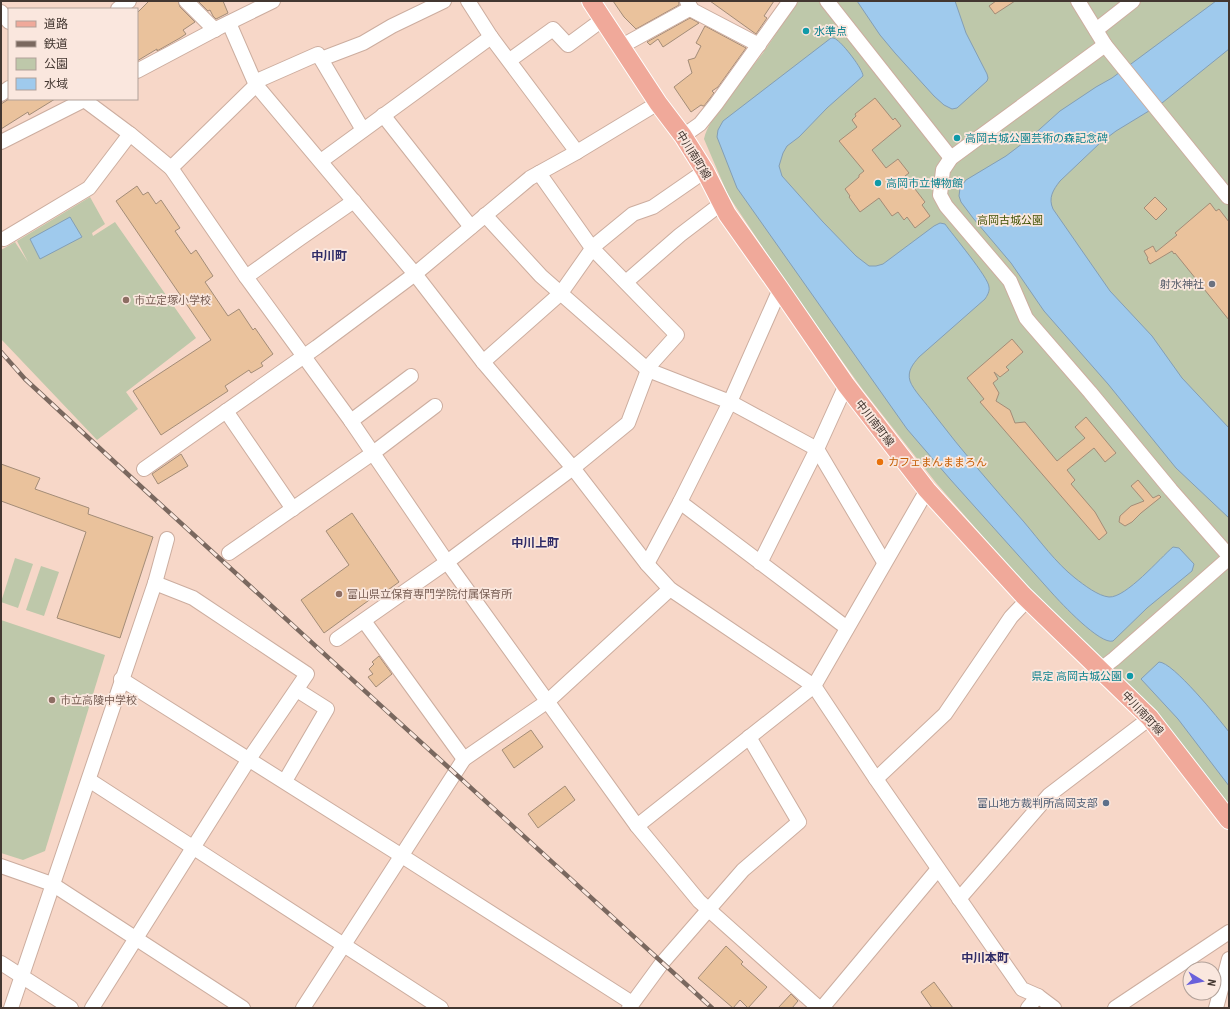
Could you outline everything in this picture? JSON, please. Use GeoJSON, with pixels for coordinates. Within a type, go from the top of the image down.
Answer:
{"type":"FeatureCollection","features":[{"type":"Feature","properties":{"kind":"main road","name":"中川南町線"},"geometry":{"type":"LineString","coordinates":[[591,1],[602,20],[658,103],[683,136],[705,171],[727,214],[846,385],[927,490],[1028,599],[1108,664],[1229,820]]}},
{"type":"Feature","properties":{"kind":"street"},"geometry":{"type":"LineString","coordinates":[[119,8],[129,1]]}},
{"type":"Feature","properties":{"kind":"street"},"geometry":{"type":"LineString","coordinates":[[186,1],[215,30]]}},
{"type":"Feature","properties":{"kind":"street"},"geometry":{"type":"LineString","coordinates":[[138,70],[273,1]]}},
{"type":"Feature","properties":{"kind":"street"},"geometry":{"type":"LineString","coordinates":[[321,59],[363,43],[392,26],[444,1]]}},
{"type":"Feature","properties":{"kind":"street"},"geometry":{"type":"LineString","coordinates":[[468,1],[491,37],[510,60],[577,152]]}},
{"type":"Feature","properties":{"kind":"street"},"geometry":{"type":"LineString","coordinates":[[683,136],[702,123],[790,1]]}},
{"type":"Feature","properties":{"kind":"street"},"geometry":{"type":"LineString","coordinates":[[827,1],[951,158]]}},
{"type":"Feature","properties":{"kind":"street"},"geometry":{"type":"LineString","coordinates":[[1078,1],[1105,45],[1226,194]]}},
{"type":"Feature","properties":{"kind":"street"},"geometry":{"type":"LineString","coordinates":[[1096,30],[1133,1]]}},
{"type":"Feature","properties":{"kind":"street"},"geometry":{"type":"LineString","coordinates":[[620,47],[689,4],[692,10],[758,45]]}},
{"type":"Feature","properties":{"kind":"street"},"geometry":{"type":"LineString","coordinates":[[1,12],[8,21]]}},
{"type":"Feature","properties":{"kind":"street"},"geometry":{"type":"LineString","coordinates":[[510,60],[553,29],[568,45],[602,20]]}},
{"type":"Feature","properties":{"kind":"street"},"geometry":{"type":"LineString","coordinates":[[229,23],[256,85],[415,274],[483,362],[573,468],[647,564],[670,589],[814,686],[876,779],[1022,989],[1038,996],[1054,1008]]}},
{"type":"Feature","properties":{"kind":"street"},"geometry":{"type":"LineString","coordinates":[[321,161],[491,37]]}},
{"type":"Feature","properties":{"kind":"street"},"geometry":{"type":"LineString","coordinates":[[1105,45],[951,158],[943,170],[940,195],[946,206],[1010,281],[1026,318],[1229,557],[1108,664]]}},
{"type":"Feature","properties":{"kind":"street"},"geometry":{"type":"LineString","coordinates":[[171,168],[256,85],[259,80],[318,54],[364,130]]}},
{"type":"Feature","properties":{"kind":"street"},"geometry":{"type":"LineString","coordinates":[[1,142],[82,100]]}},
{"type":"Feature","properties":{"kind":"street"},"geometry":{"type":"LineString","coordinates":[[85,100],[171,168],[246,277],[351,421],[448,562],[637,826],[699,901],[820,1008],[938,869]]}},
{"type":"Feature","properties":{"kind":"street"},"geometry":{"type":"LineString","coordinates":[[144,469],[163,453],[226,411],[415,274],[530,178],[577,152],[658,103]]}},
{"type":"Feature","properties":{"kind":"street"},"geometry":{"type":"LineString","coordinates":[[383,115],[471,227]]}},
{"type":"Feature","properties":{"kind":"street"},"geometry":{"type":"LineString","coordinates":[[4,239],[89,188],[130,134]]}},
{"type":"Feature","properties":{"kind":"street"},"geometry":{"type":"LineString","coordinates":[[483,362],[562,293],[592,248],[634,214],[654,207],[705,171]]}},
{"type":"Feature","properties":{"kind":"street"},"geometry":{"type":"LineString","coordinates":[[337,639],[448,562],[573,468],[628,424],[651,364],[677,335],[592,248],[539,173]]}},
{"type":"Feature","properties":{"kind":"street"},"geometry":{"type":"LineString","coordinates":[[246,277],[354,201]]}},
{"type":"Feature","properties":{"kind":"street"},"geometry":{"type":"LineString","coordinates":[[626,282],[680,235],[722,203]]}},
{"type":"Feature","properties":{"kind":"street"},"geometry":{"type":"LineString","coordinates":[[485,215],[541,276],[648,370],[730,402],[817,449],[884,562]]}},
{"type":"Feature","properties":{"kind":"street"},"geometry":{"type":"LineString","coordinates":[[647,564],[730,402],[780,289]]}},
{"type":"Feature","properties":{"kind":"street"},"geometry":{"type":"LineString","coordinates":[[351,421],[411,376]]}},
{"type":"Feature","properties":{"kind":"street"},"geometry":{"type":"LineString","coordinates":[[760,563],[817,449],[846,385]]}},
{"type":"Feature","properties":{"kind":"street"},"geometry":{"type":"LineString","coordinates":[[229,553],[373,453],[435,406]]}},
{"type":"Feature","properties":{"kind":"street"},"geometry":{"type":"LineString","coordinates":[[226,411],[293,509]]}},
{"type":"Feature","properties":{"kind":"street"},"geometry":{"type":"LineString","coordinates":[[637,826],[814,686],[884,562],[927,490]]}},
{"type":"Feature","properties":{"kind":"street"},"geometry":{"type":"LineString","coordinates":[[680,502],[846,628]]}},
{"type":"Feature","properties":{"kind":"street"},"geometry":{"type":"LineString","coordinates":[[11,1008],[155,582],[167,540]]}},
{"type":"Feature","properties":{"kind":"street"},"geometry":{"type":"LineString","coordinates":[[92,1008],[249,759],[307,674],[193,598],[155,582]]}},
{"type":"Feature","properties":{"kind":"street"},"geometry":{"type":"LineString","coordinates":[[303,1008],[464,759],[548,701],[670,589]]}},
{"type":"Feature","properties":{"kind":"street"},"geometry":{"type":"LineString","coordinates":[[876,779],[946,714],[1011,618],[1028,599]]}},
{"type":"Feature","properties":{"kind":"street"},"geometry":{"type":"LineString","coordinates":[[364,620],[464,759]]}},
{"type":"Feature","properties":{"kind":"street"},"geometry":{"type":"LineString","coordinates":[[121,679],[402,856],[631,1006],[656,971],[743,870],[799,822],[749,737]]}},
{"type":"Feature","properties":{"kind":"street"},"geometry":{"type":"LineString","coordinates":[[284,781],[327,709],[297,690]]}},
{"type":"Feature","properties":{"kind":"street"},"geometry":{"type":"LineString","coordinates":[[959,899],[1049,795],[1150,718]]}},
{"type":"Feature","properties":{"kind":"street"},"geometry":{"type":"LineString","coordinates":[[89,780],[441,1008]]}},
{"type":"Feature","properties":{"kind":"street"},"geometry":{"type":"LineString","coordinates":[[1,866],[52,884],[243,1008]]}},
{"type":"Feature","properties":{"kind":"street"},"geometry":{"type":"LineString","coordinates":[[1115,1008],[1229,932]]}},
{"type":"Feature","properties":{"kind":"street"},"geometry":{"type":"LineString","coordinates":[[1216,1008],[1229,959]]}},
{"type":"Feature","properties":{"kind":"street"},"geometry":{"type":"LineString","coordinates":[[1,963],[71,1008]]}},
{"type":"Feature","properties":{"kind":"street"},"geometry":{"type":"LineString","coordinates":[[1028,1008],[1038,996]]}},
{"type":"Feature","properties":{"kind":"green space","name":"高岡古城公園"},"geometry":{"type":"Polygon","coordinates":[[[798,1],[1229,1],[1229,805],[1161,720],[1108,664],[1036,597],[937,484],[863,390],[792,291],[728,195],[704,139],[707,130],[720,107],[763,53],[798,1]]]}},
{"type":"Feature","properties":{"kind":"green space"},"geometry":{"type":"Polygon","coordinates":[[[90,197],[105,224],[92,233],[93,236],[115,222],[196,338],[126,392],[138,409],[97,440],[1,339],[1,250],[15,242],[28,262],[17,241],[90,197]]]}},
{"type":"Feature","properties":{"kind":"green space"},"geometry":{"type":"Polygon","coordinates":[[[15,558],[33,564],[18,608],[1,602],[15,558]]]}},
{"type":"Feature","properties":{"kind":"green space"},"geometry":{"type":"Polygon","coordinates":[[[41,566],[59,572],[44,616],[26,610],[41,566]]]}},
{"type":"Feature","properties":{"kind":"green space"},"geometry":{"type":"Polygon","coordinates":[[[1,620],[105,655],[45,851],[23,860],[1,853],[1,620]]]}},
{"type":"Feature","properties":{"kind":"water"},"geometry":{"type":"Polygon","coordinates":[[[857,1],[955,1],[966,33],[987,74],[987,81],[957,108],[952,109],[944,105],[895,53],[880,35],[857,1]]]}},
{"type":"Feature","properties":{"kind":"water"},"geometry":{"type":"Polygon","coordinates":[[[1216,1],[1229,1],[1229,49],[1162,103],[1116,131],[1100,143],[1060,181],[1053,191],[1051,201],[1053,209],[1110,291],[1152,336],[1182,378],[1229,428],[1229,518],[1176,468],[1108,384],[1044,311],[1011,263],[973,218],[961,202],[959,196],[960,188],[966,180],[1006,156],[1031,137],[1060,111],[1112,78],[1216,1]]]}},
{"type":"Feature","properties":{"kind":"water"},"geometry":{"type":"Polygon","coordinates":[[[831,38],[834,38],[840,42],[848,51],[860,68],[863,76],[827,108],[799,137],[787,146],[779,166],[782,176],[823,222],[856,256],[869,266],[883,264],[940,223],[945,224],[970,256],[989,287],[989,292],[985,299],[915,362],[909,374],[910,381],[914,389],[966,455],[1048,552],[1061,566],[1091,590],[1100,595],[1109,597],[1116,596],[1133,585],[1173,547],[1179,548],[1194,564],[1192,571],[1147,608],[1113,641],[1099,637],[1090,630],[1052,593],[907,429],[737,188],[717,137],[718,130],[723,121],[831,38]]]}},
{"type":"Feature","properties":{"kind":"water"},"geometry":{"type":"Polygon","coordinates":[[[70,217],[82,237],[40,259],[30,239],[70,217]]]}},
{"type":"Feature","properties":{"kind":"water"},"geometry":{"type":"Polygon","coordinates":[[[1159,662],[1166,664],[1185,681],[1229,732],[1229,786],[1178,719],[1141,679],[1159,662]]]}},
{"type":"Feature","properties":{"kind":"building"},"geometry":{"type":"Polygon","coordinates":[[[149,1],[178,1],[180,7],[195,22],[183,30],[186,34],[138,60],[138,12],[149,1]]]}},
{"type":"Feature","properties":{"kind":"building"},"geometry":{"type":"Polygon","coordinates":[[[198,1],[223,1],[228,13],[216,19],[210,10],[208,11],[198,1]]]}},
{"type":"Feature","properties":{"kind":"building"},"geometry":{"type":"Polygon","coordinates":[[[613,1],[679,1],[679,5],[636,29],[624,17],[613,1]]]}},
{"type":"Feature","properties":{"kind":"building"},"geometry":{"type":"Polygon","coordinates":[[[710,1],[774,1],[764,16],[767,18],[756,34],[710,1]]]}},
{"type":"Feature","properties":{"kind":"building"},"geometry":{"type":"Polygon","coordinates":[[[996,1],[1015,1],[995,14],[989,6],[996,1]]]}},
{"type":"Feature","properties":{"kind":"building"},"geometry":{"type":"Polygon","coordinates":[[[690,18],[699,23],[663,47],[658,39],[650,45],[647,42],[690,18]]]}},
{"type":"Feature","properties":{"kind":"building"},"geometry":{"type":"Polygon","coordinates":[[[705,26],[746,48],[718,87],[712,91],[714,93],[704,106],[701,105],[691,112],[674,87],[692,73],[688,60],[695,58],[701,46],[696,43],[705,26]]]}},
{"type":"Feature","properties":{"kind":"building"},"geometry":{"type":"Polygon","coordinates":[[[875,98],[893,120],[895,118],[901,126],[872,150],[886,168],[898,159],[909,173],[905,176],[925,202],[922,205],[930,216],[915,228],[907,217],[904,220],[898,212],[892,216],[879,198],[860,212],[845,189],[864,171],[839,141],[857,127],[852,120],[856,116],[855,114],[875,98]]]}},
{"type":"Feature","properties":{"kind":"building"},"geometry":{"type":"Polygon","coordinates":[[[8,100],[53,100],[29,115],[28,112],[1,129],[1,104],[8,100]]]}},
{"type":"Feature","properties":{"kind":"building"},"geometry":{"type":"Polygon","coordinates":[[[137,186],[143,195],[148,192],[156,204],[161,200],[180,228],[175,231],[191,254],[196,250],[213,276],[205,282],[228,316],[239,309],[253,330],[255,328],[273,354],[261,363],[263,366],[251,373],[249,370],[225,386],[228,391],[161,435],[133,391],[211,340],[116,201],[137,186]]]}},
{"type":"Feature","properties":{"kind":"building"},"geometry":{"type":"Polygon","coordinates":[[[1155,197],[1167,209],[1156,220],[1144,208],[1155,197]]]}},
{"type":"Feature","properties":{"kind":"building","name":"射水神社"},"geometry":{"type":"Polygon","coordinates":[[[1210,203],[1216,211],[1219,209],[1229,222],[1229,320],[1175,253],[1174,254],[1172,251],[1150,264],[1144,251],[1153,246],[1156,252],[1177,235],[1175,233],[1210,203]]]}},
{"type":"Feature","properties":{"kind":"building"},"geometry":{"type":"Polygon","coordinates":[[[1012,339],[1023,352],[1006,367],[1009,370],[1000,377],[994,372],[998,379],[993,383],[999,393],[996,401],[1010,410],[1015,423],[1025,422],[1057,461],[1085,438],[1075,427],[1086,417],[1116,453],[1105,462],[1094,448],[1067,470],[1075,480],[1071,484],[1095,512],[1107,533],[1099,540],[980,402],[984,399],[967,378],[1012,339]]]}},
{"type":"Feature","properties":{"kind":"building"},"geometry":{"type":"Polygon","coordinates":[[[181,454],[188,466],[158,484],[152,474],[181,454]]]}},
{"type":"Feature","properties":{"kind":"building"},"geometry":{"type":"Polygon","coordinates":[[[1,464],[40,478],[35,489],[89,508],[88,514],[153,537],[120,638],[57,618],[86,532],[1,501],[1,464]]]}},
{"type":"Feature","properties":{"kind":"building"},"geometry":{"type":"Polygon","coordinates":[[[1138,480],[1153,498],[1159,495],[1161,497],[1132,522],[1125,526],[1119,522],[1120,516],[1131,506],[1144,501],[1131,486],[1138,480]]]}},
{"type":"Feature","properties":{"kind":"building"},"geometry":{"type":"Polygon","coordinates":[[[352,513],[399,582],[374,600],[372,598],[324,633],[301,600],[349,565],[326,531],[352,513]]]}},
{"type":"Feature","properties":{"kind":"building"},"geometry":{"type":"Polygon","coordinates":[[[379,656],[392,674],[376,687],[368,677],[373,674],[369,669],[374,664],[372,662],[379,656]]]}},
{"type":"Feature","properties":{"kind":"building"},"geometry":{"type":"Polygon","coordinates":[[[531,730],[543,747],[514,768],[502,750],[531,730]]]}},
{"type":"Feature","properties":{"kind":"building"},"geometry":{"type":"Polygon","coordinates":[[[565,786],[575,800],[538,828],[528,814],[565,786]]]}},
{"type":"Feature","properties":{"kind":"building"},"geometry":{"type":"Polygon","coordinates":[[[726,946],[743,962],[741,964],[767,987],[748,1008],[740,1000],[733,1008],[698,978],[726,946]]]}},
{"type":"Feature","properties":{"kind":"building"},"geometry":{"type":"Polygon","coordinates":[[[934,982],[953,1008],[932,1008],[921,992],[934,982]]]}},
{"type":"Feature","properties":{"kind":"building"},"geometry":{"type":"Polygon","coordinates":[[[791,994],[798,1001],[792,1008],[778,1008],[791,994]]]}},
{"type":"Feature","properties":{"kind":"railway"},"geometry":{"type":"LineString","coordinates":[[1,352],[25,379],[148,493],[712,1008]]}},
{"type":"Feature","properties":{"kind":"place","name":"水準点"},"geometry":{"type":"Point","coordinates":[806,31]}},
{"type":"Feature","properties":{"kind":"place","name":"高岡古城公園芸術の森記念碑"},"geometry":{"type":"Point","coordinates":[957,138]}},
{"type":"Feature","properties":{"kind":"place","name":"高岡市立博物館"},"geometry":{"type":"Point","coordinates":[878,183]}},
{"type":"Feature","properties":{"kind":"place","name":"射水神社"},"geometry":{"type":"Point","coordinates":[1212,284]}},
{"type":"Feature","properties":{"kind":"place","name":"市立定塚小学校"},"geometry":{"type":"Point","coordinates":[126,300]}},
{"type":"Feature","properties":{"kind":"place","name":"カフェまんままろん"},"geometry":{"type":"Point","coordinates":[880,462]}},
{"type":"Feature","properties":{"kind":"place","name":"富山県立保育専門学院付属保育所"},"geometry":{"type":"Point","coordinates":[339,594]}},
{"type":"Feature","properties":{"kind":"place","name":"県定 高岡古城公園"},"geometry":{"type":"Point","coordinates":[1130,676]}},
{"type":"Feature","properties":{"kind":"place","name":"市立高陵中学校"},"geometry":{"type":"Point","coordinates":[52,700]}},
{"type":"Feature","properties":{"kind":"place","name":"富山地方裁判所高岡支部"},"geometry":{"type":"Point","coordinates":[1106,803]}},
{"type":"Feature","properties":{"kind":"district","name":"中川町"},"geometry":{"type":"Point","coordinates":[329,256]}},
{"type":"Feature","properties":{"kind":"district","name":"中川上町"},"geometry":{"type":"Point","coordinates":[535,543]}},
{"type":"Feature","properties":{"kind":"district","name":"中川本町"},"geometry":{"type":"Point","coordinates":[985,958]}}]}
